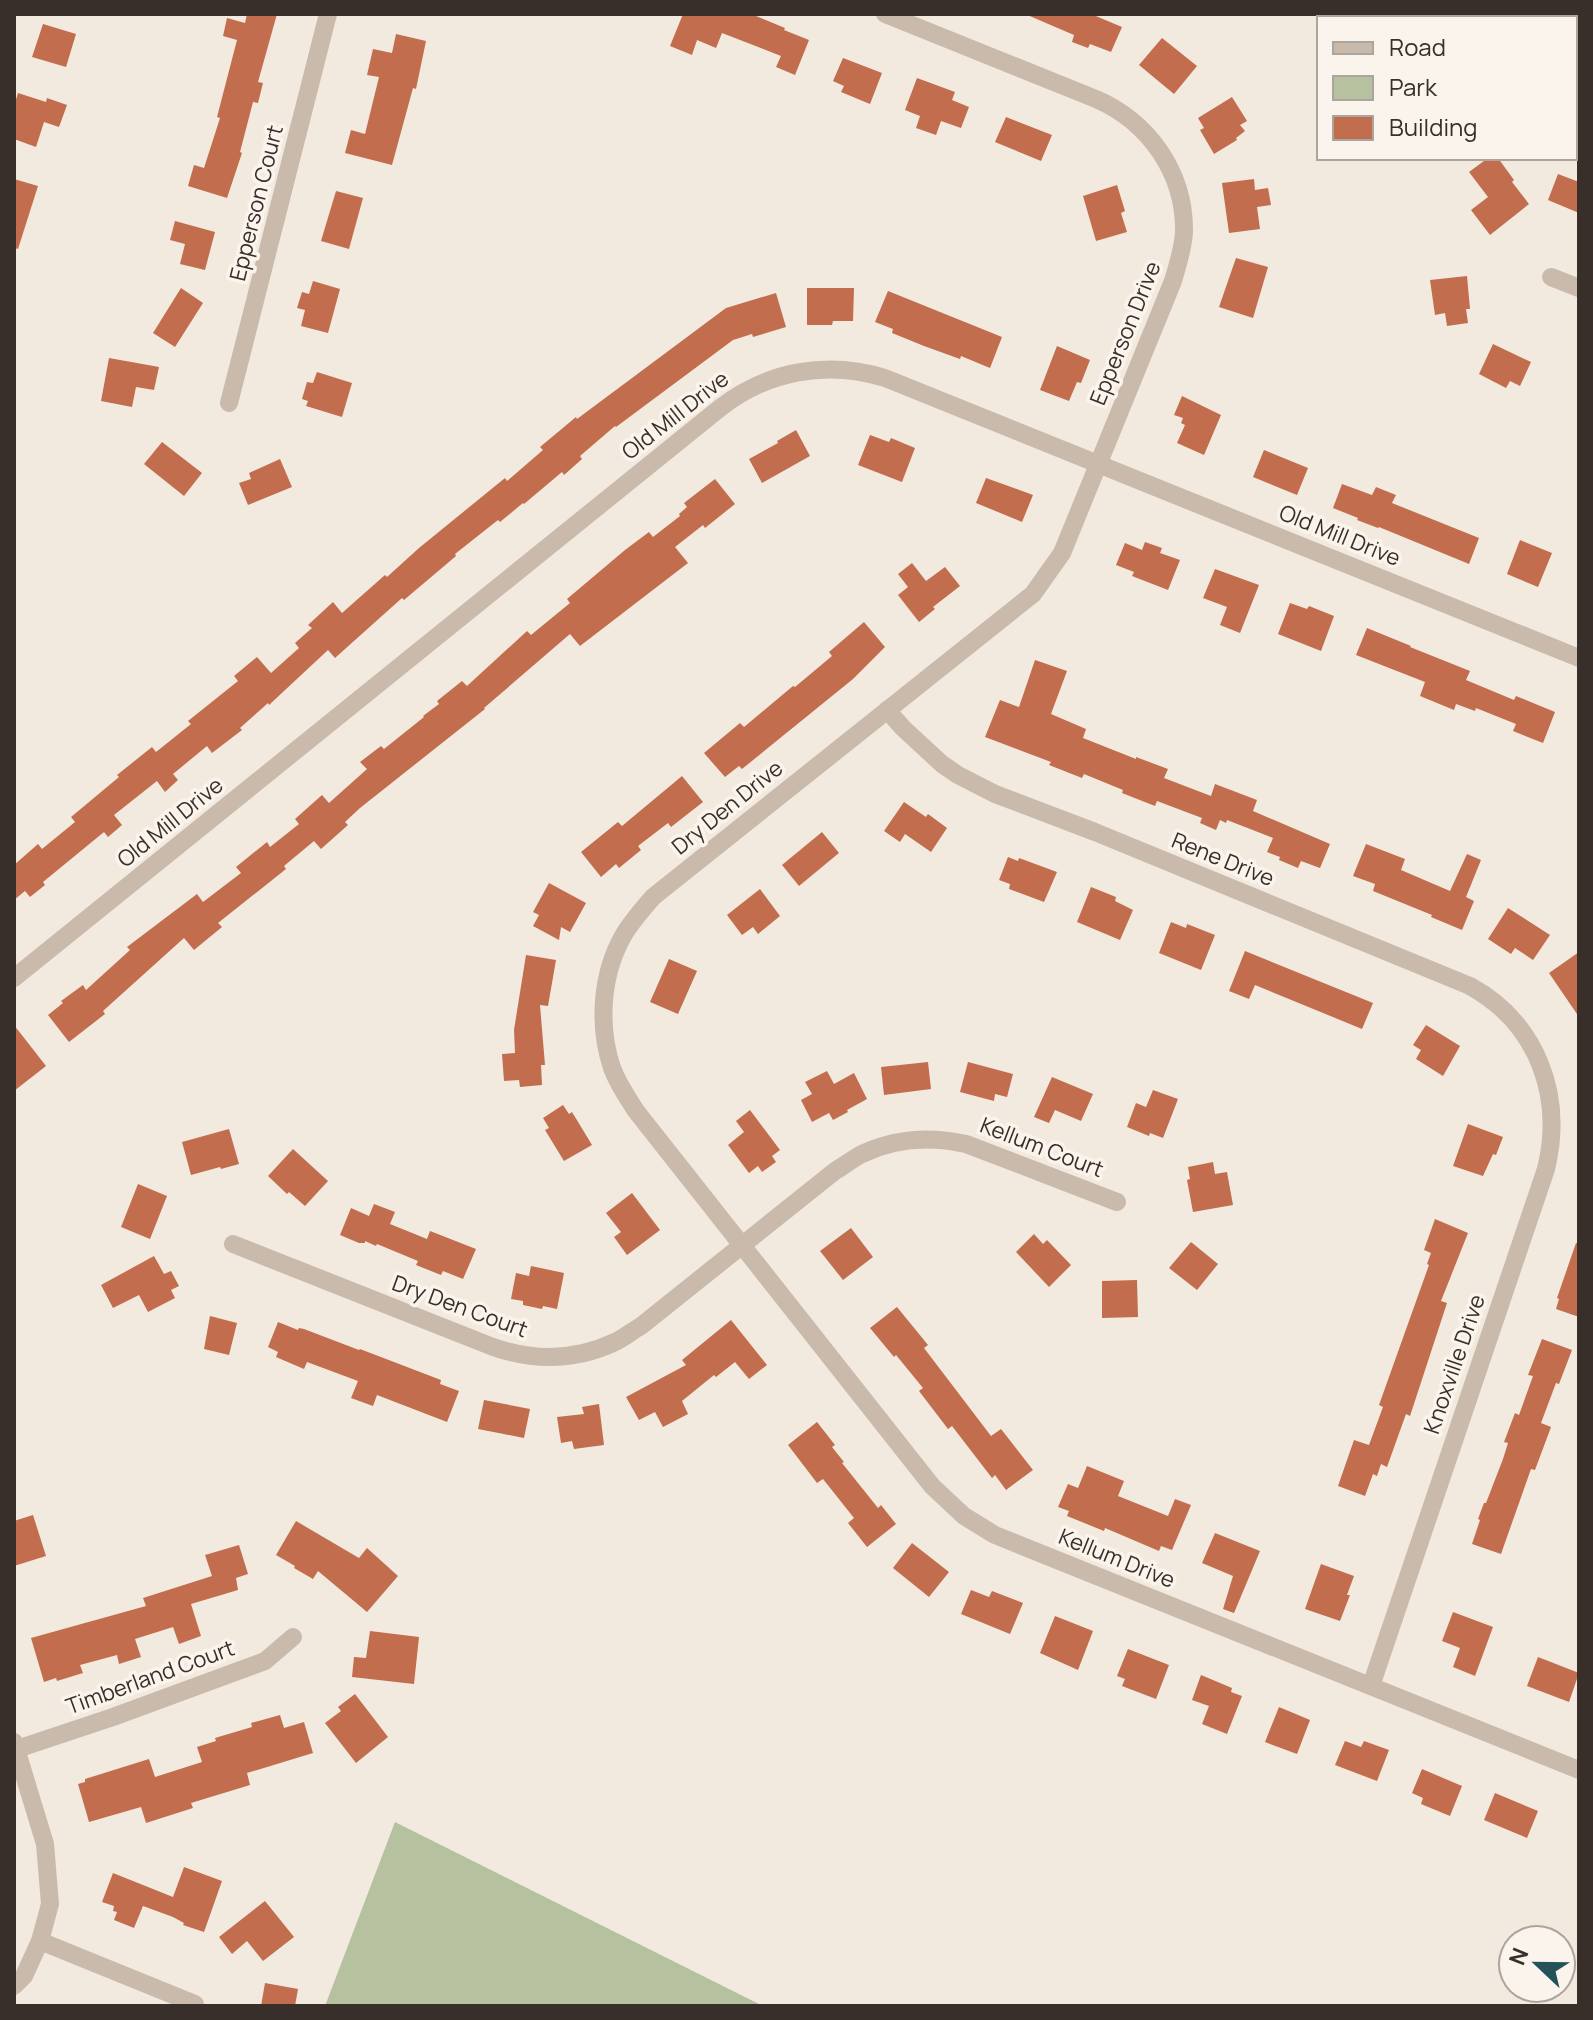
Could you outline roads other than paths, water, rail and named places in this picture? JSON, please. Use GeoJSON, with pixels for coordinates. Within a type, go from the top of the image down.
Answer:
{"type":"FeatureCollection","features":[{"type":"Feature","properties":{"kind":"street","name":"Epperson Court"},"geometry":{"type":"LineString","coordinates":[[229,403],[328,14]]}},
{"type":"Feature","properties":{"kind":"street","name":"Epperson Drive"},"geometry":{"type":"LineString","coordinates":[[885,14],[1105,103],[1123,113],[1147,134],[1170,168],[1182,208],[1184,230],[1180,261],[1098,463]]}},
{"type":"Feature","properties":{"kind":"street"},"geometry":{"type":"LineString","coordinates":[[1551,277],[1579,288]]}},
{"type":"Feature","properties":{"kind":"street","name":"Old Mill Drive"},"geometry":{"type":"LineString","coordinates":[[14,978],[720,408],[754,386],[783,375],[814,370],[844,370],[876,375],[1579,658]]}},
{"type":"Feature","properties":{"kind":"street","name":"Dry Den Drive"},"geometry":{"type":"LineString","coordinates":[[742,1245],[636,1111],[612,1066],[604,1016],[605,986],[622,938],[653,897],[1033,594],[1062,553],[1098,463]]}},
{"type":"Feature","properties":{"kind":"street","name":"Rene Drive"},"geometry":{"type":"LineString","coordinates":[[887,710],[910,736],[942,764],[995,794],[1470,986],[1509,1016],[1524,1032],[1536,1055]]}},
{"type":"Feature","properties":{"kind":"street","name":"Knoxville Drive"},"geometry":{"type":"LineString","coordinates":[[1371,1686],[1546,1169],[1551,1149],[1552,1116],[1549,1095],[1536,1055]]}},
{"type":"Feature","properties":{"kind":"street","name":"Kellum Court"},"geometry":{"type":"LineString","coordinates":[[742,1245],[853,1159],[881,1146],[913,1139],[945,1139],[976,1146],[1117,1202]]}},
{"type":"Feature","properties":{"kind":"street","name":"Dry Den Court"},"geometry":{"type":"LineString","coordinates":[[233,1244],[493,1347],[544,1358],[575,1356],[615,1342],[641,1326],[742,1245]]}},
{"type":"Feature","properties":{"kind":"street","name":"Kellum Drive"},"geometry":{"type":"LineString","coordinates":[[742,1245],[932,1486],[964,1516],[995,1535],[1579,1770]]}},
{"type":"Feature","properties":{"kind":"street","name":"Timberland Court"},"geometry":{"type":"LineString","coordinates":[[15,1747],[113,1717],[265,1661],[293,1637]]}},
{"type":"Feature","properties":{"kind":"street"},"geometry":{"type":"LineString","coordinates":[[14,1986],[24,1976],[40,1941],[50,1904],[45,1844],[15,1747]]}},
{"type":"Feature","properties":{"kind":"street"},"geometry":{"type":"LineString","coordinates":[[40,1941],[195,2004]]}}]}
